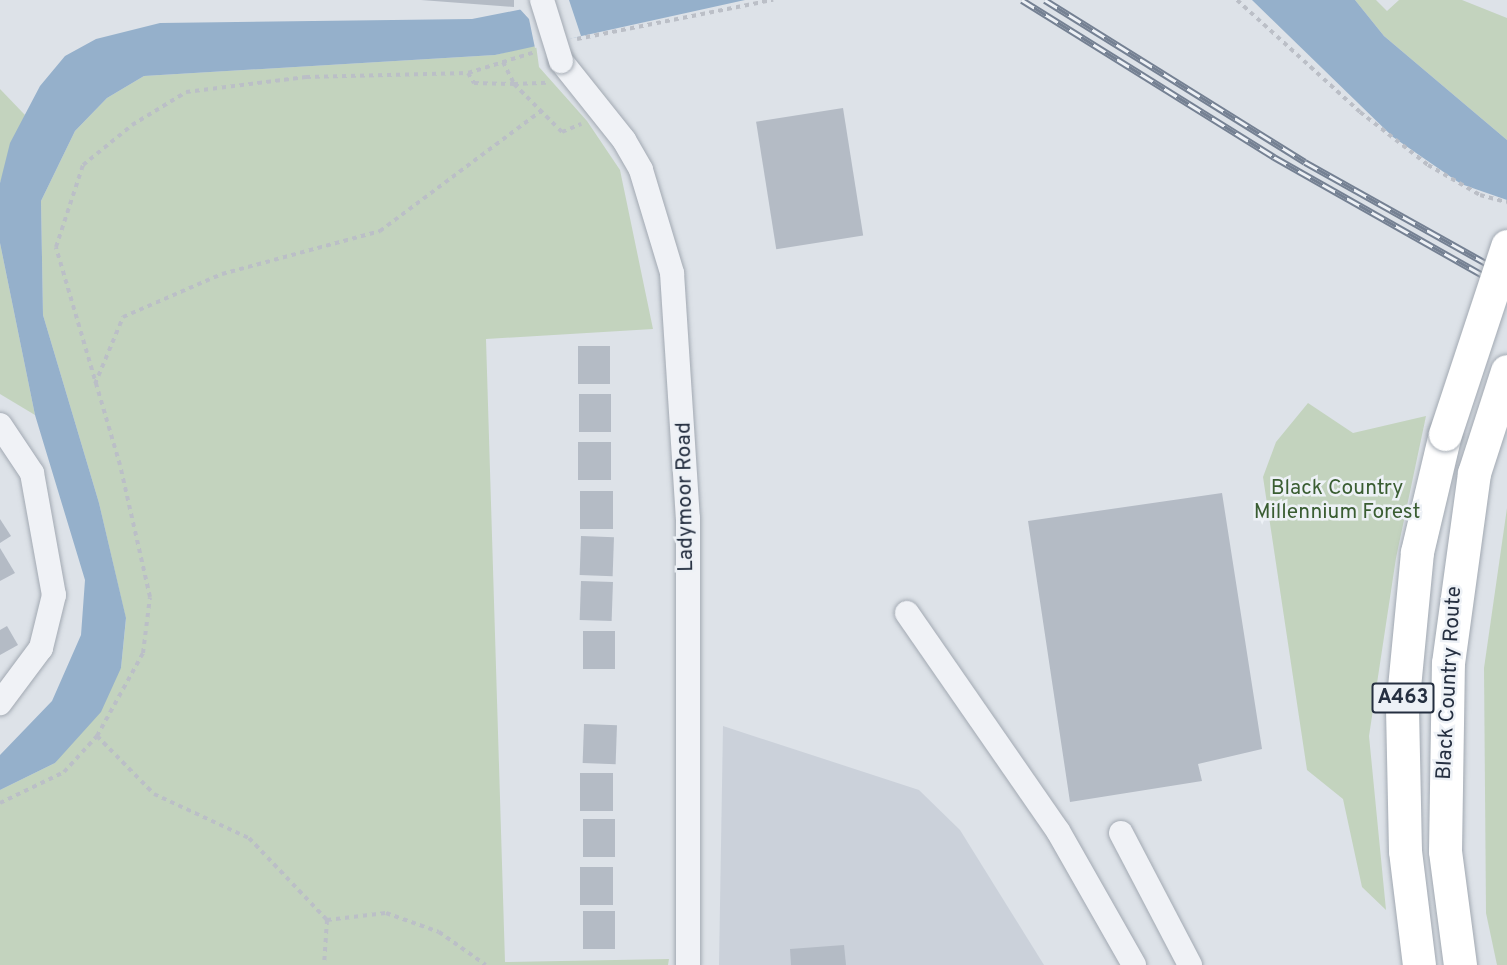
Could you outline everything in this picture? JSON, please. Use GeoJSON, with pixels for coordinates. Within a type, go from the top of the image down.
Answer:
{"type":"FeatureCollection","features":[{"type":"Feature","properties":{"kind":"highway","name":"Black Country Route"},"geometry":{"type":"LineString","coordinates":[[1419,965],[1405,851],[1402,708],[1417,552],[1445,434],[1507,246]]}},
{"type":"Feature","properties":{"kind":"highway","name":"Black Country Route"},"geometry":{"type":"LineString","coordinates":[[1460,965],[1445,850],[1443,754],[1455,580],[1477,464],[1507,371]]}},
{"type":"Feature","properties":{"kind":"street"},"geometry":{"type":"LineString","coordinates":[[542,0],[560,50]]}},
{"type":"Feature","properties":{"kind":"street","name":"Ladymoor Road"},"geometry":{"type":"LineString","coordinates":[[560,50],[578,83],[624,140],[651,193],[678,321],[688,518],[688,965]]}},
{"type":"Feature","properties":{"kind":"street"},"geometry":{"type":"LineString","coordinates":[[0,425],[32,473],[54,595],[41,648],[0,703]]}},
{"type":"Feature","properties":{"kind":"street"},"geometry":{"type":"LineString","coordinates":[[907,613],[1058,831],[1134,965]]}},
{"type":"Feature","properties":{"kind":"street"},"geometry":{"type":"LineString","coordinates":[[1121,833],[1190,965]]}},
{"type":"Feature","properties":{"kind":"path"},"geometry":{"type":"LineString","coordinates":[[0,803],[64,772],[97,736],[143,653],[150,597],[120,465],[56,246],[83,165],[132,125],[186,92],[306,77],[468,73],[503,62],[773,0]]}},
{"type":"Feature","properties":{"kind":"path"},"geometry":{"type":"LineString","coordinates":[[1237,0],[1360,112],[1428,165],[1480,195],[1507,202]]}},
{"type":"Feature","properties":{"kind":"path"},"geometry":{"type":"LineString","coordinates":[[503,62],[514,84],[561,132],[603,114]]}},
{"type":"Feature","properties":{"kind":"path"},"geometry":{"type":"LineString","coordinates":[[468,73],[474,83],[578,83]]}},
{"type":"Feature","properties":{"kind":"path"},"geometry":{"type":"LineString","coordinates":[[95,385],[123,317],[222,274],[380,231],[541,111]]}},
{"type":"Feature","properties":{"kind":"path"},"geometry":{"type":"LineString","coordinates":[[97,736],[154,794],[249,838],[327,920],[324,965]]}},
{"type":"Feature","properties":{"kind":"path"},"geometry":{"type":"LineString","coordinates":[[327,920],[386,912],[439,932],[486,965]]}},
{"type":"Feature","properties":{"kind":"shaded area"},"geometry":{"type":"Polygon","coordinates":[[[723,726],[919,790],[960,830],[1044,965],[719,965],[723,726]]]}},
{"type":"Feature","properties":{"kind":"green space"},"geometry":{"type":"Polygon","coordinates":[[[1355,0],[1376,0],[1387,11],[1399,0],[1462,0],[1507,18],[1507,140],[1384,36],[1355,0]]]}},
{"type":"Feature","properties":{"kind":"green space"},"geometry":{"type":"Polygon","coordinates":[[[536,45],[539,67],[587,121],[620,170],[653,329],[486,339],[505,962],[669,959],[668,965],[0,965],[0,790],[55,763],[121,668],[126,619],[99,503],[43,315],[41,201],[75,131],[107,98],[144,76],[495,55],[536,45]]]}},
{"type":"Feature","properties":{"kind":"green space"},"geometry":{"type":"Polygon","coordinates":[[[0,89],[25,115],[0,183],[0,89]]]}},
{"type":"Feature","properties":{"kind":"green space"},"geometry":{"type":"Polygon","coordinates":[[[0,243],[35,415],[0,394],[0,243]]]}},
{"type":"Feature","properties":{"kind":"green space","name":"Black Country Millennium Forest"},"geometry":{"type":"Polygon","coordinates":[[[1308,403],[1353,433],[1426,416],[1396,558],[1369,736],[1386,910],[1362,887],[1343,799],[1307,770],[1263,477],[1276,442],[1308,403]]]}},
{"type":"Feature","properties":{"kind":"green space"},"geometry":{"type":"Polygon","coordinates":[[[1507,508],[1507,965],[1497,965],[1486,913],[1484,668],[1507,508]]]}},
{"type":"Feature","properties":{"kind":"water"},"geometry":{"type":"Polygon","coordinates":[[[568,0],[745,0],[495,55],[144,76],[107,98],[75,131],[41,201],[43,315],[99,503],[126,618],[121,668],[101,712],[55,763],[0,790],[0,755],[52,701],[81,635],[85,580],[35,415],[0,243],[0,183],[10,143],[40,86],[65,56],[96,39],[160,23],[472,19],[568,0]]]}},
{"type":"Feature","properties":{"kind":"water"},"geometry":{"type":"Polygon","coordinates":[[[1252,0],[1355,0],[1384,36],[1507,140],[1507,200],[1461,184],[1393,137],[1252,0]]]}},
{"type":"Feature","properties":{"kind":"pier"},"geometry":{"type":"Polygon","coordinates":[[[552,0],[569,0],[581,36],[535,48],[529,19],[518,7],[552,0]]]}},
{"type":"Feature","properties":{"kind":"building"},"geometry":{"type":"Polygon","coordinates":[[[421,0],[514,0],[514,7],[421,0]]]}},
{"type":"Feature","properties":{"kind":"building"},"geometry":{"type":"Polygon","coordinates":[[[843,108],[863,235],[776,249],[756,122],[843,108]]]}},
{"type":"Feature","properties":{"kind":"building"},"geometry":{"type":"Polygon","coordinates":[[[578,346],[610,346],[610,384],[578,384],[578,346]]]}},
{"type":"Feature","properties":{"kind":"building"},"geometry":{"type":"Polygon","coordinates":[[[579,394],[611,394],[611,432],[579,432],[579,394]]]}},
{"type":"Feature","properties":{"kind":"building"},"geometry":{"type":"Polygon","coordinates":[[[578,442],[611,442],[611,480],[578,480],[578,442]]]}},
{"type":"Feature","properties":{"kind":"building"},"geometry":{"type":"Polygon","coordinates":[[[580,491],[613,491],[613,529],[580,529],[580,491]]]}},
{"type":"Feature","properties":{"kind":"building"},"geometry":{"type":"Polygon","coordinates":[[[1222,493],[1262,749],[1198,764],[1202,781],[1070,802],[1028,521],[1222,493]]]}},
{"type":"Feature","properties":{"kind":"building"},"geometry":{"type":"Polygon","coordinates":[[[0,519],[11,536],[0,543],[0,519]]]}},
{"type":"Feature","properties":{"kind":"building"},"geometry":{"type":"Polygon","coordinates":[[[581,536],[614,537],[613,576],[580,575],[581,536]]]}},
{"type":"Feature","properties":{"kind":"building"},"geometry":{"type":"Polygon","coordinates":[[[0,548],[15,573],[0,581],[0,548]]]}},
{"type":"Feature","properties":{"kind":"building"},"geometry":{"type":"Polygon","coordinates":[[[581,581],[613,582],[612,621],[580,620],[581,581]]]}},
{"type":"Feature","properties":{"kind":"building"},"geometry":{"type":"Polygon","coordinates":[[[7,626],[18,645],[0,655],[0,630],[7,626]]]}},
{"type":"Feature","properties":{"kind":"building"},"geometry":{"type":"Polygon","coordinates":[[[583,631],[615,631],[615,669],[583,669],[583,631]]]}},
{"type":"Feature","properties":{"kind":"building"},"geometry":{"type":"Polygon","coordinates":[[[584,724],[617,725],[616,764],[583,763],[584,724]]]}},
{"type":"Feature","properties":{"kind":"building"},"geometry":{"type":"Polygon","coordinates":[[[580,773],[613,773],[613,811],[580,811],[580,773]]]}},
{"type":"Feature","properties":{"kind":"building"},"geometry":{"type":"Polygon","coordinates":[[[583,819],[615,819],[615,857],[583,857],[583,819]]]}},
{"type":"Feature","properties":{"kind":"building"},"geometry":{"type":"Polygon","coordinates":[[[580,867],[613,867],[613,905],[580,905],[580,867]]]}},
{"type":"Feature","properties":{"kind":"building"},"geometry":{"type":"Polygon","coordinates":[[[583,911],[615,911],[615,949],[583,949],[583,911]]]}},
{"type":"Feature","properties":{"kind":"building"},"geometry":{"type":"Polygon","coordinates":[[[844,945],[846,965],[791,965],[790,949],[844,945]]]}},
{"type":"Feature","properties":{"kind":"railway"},"geometry":{"type":"LineString","coordinates":[[1022,0],[1274,157],[1507,289]]}},
{"type":"Feature","properties":{"kind":"railway"},"geometry":{"type":"LineString","coordinates":[[1045,0],[1305,162],[1507,275]]}}]}
